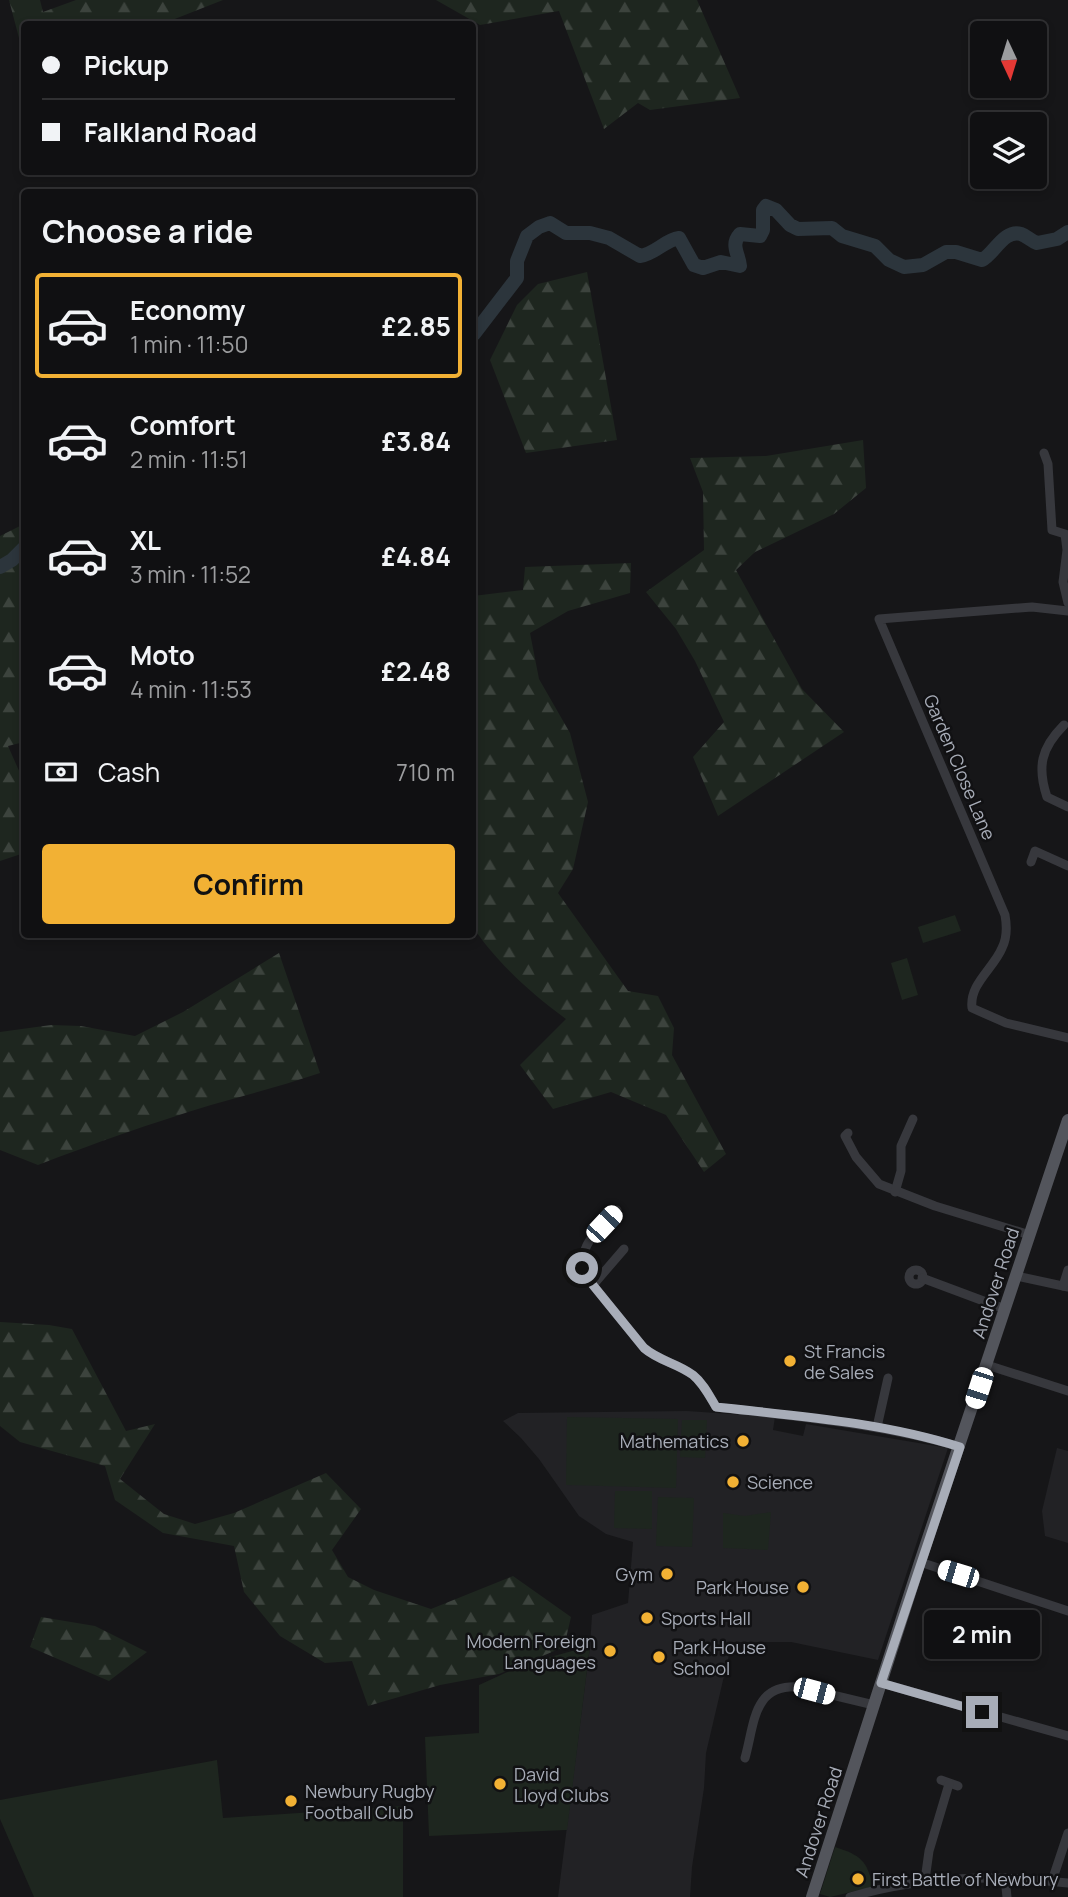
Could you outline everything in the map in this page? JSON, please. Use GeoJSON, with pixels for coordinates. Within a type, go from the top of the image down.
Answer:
{"type":"FeatureCollection","features":[{"type":"Feature","properties":{"kind":"main road","name":"Andover Road"},"geometry":{"type":"LineString","coordinates":[[812,1897],[920,1562],[1030,1235],[1065,1141],[1068,1120]]}},
{"type":"Feature","properties":{"kind":"street"},"geometry":{"type":"LineString","coordinates":[[1044,453],[1048,464],[1052,530],[1067,534],[1063,582],[1068,603]]}},
{"type":"Feature","properties":{"kind":"street","name":"Garden Close Lane"},"geometry":{"type":"LineString","coordinates":[[1068,611],[1032,607],[879,619],[1005,915],[1002,951],[975,990],[972,1008],[1006,1023],[1068,1038]]}},
{"type":"Feature","properties":{"kind":"street"},"geometry":{"type":"LineString","coordinates":[[1064,725],[1046,748],[1041,778],[1046,797],[1068,807]]}},
{"type":"Feature","properties":{"kind":"street"},"geometry":{"type":"LineString","coordinates":[[1031,862],[1035,851],[1068,866]]}},
{"type":"Feature","properties":{"kind":"street"},"geometry":{"type":"LineString","coordinates":[[895,1192],[901,1171],[901,1146],[913,1119]]}},
{"type":"Feature","properties":{"kind":"street"},"geometry":{"type":"LineString","coordinates":[[848,1133],[845,1136],[856,1157],[879,1184],[973,1219],[1030,1235]]}},
{"type":"Feature","properties":{"kind":"street"},"geometry":{"type":"LineString","coordinates":[[617,1210],[585,1246],[582,1268],[644,1348],[654,1357],[701,1382],[716,1407],[877,1427],[960,1447]]}},
{"type":"Feature","properties":{"kind":"street"},"geometry":{"type":"LineString","coordinates":[[593,1285],[624,1249]]}},
{"type":"Feature","properties":{"kind":"street"},"geometry":{"type":"LineString","coordinates":[[1016,1276],[1066,1287],[1068,1270]]}},
{"type":"Feature","properties":{"kind":"street"},"geometry":{"type":"LineString","coordinates":[[922,1278],[1005,1309]]}},
{"type":"Feature","properties":{"kind":"street"},"geometry":{"type":"LineString","coordinates":[[987,1365],[1068,1391]]}},
{"type":"Feature","properties":{"kind":"street"},"geometry":{"type":"LineString","coordinates":[[877,1427],[888,1378]]}},
{"type":"Feature","properties":{"kind":"street"},"geometry":{"type":"LineString","coordinates":[[920,1562],[1068,1611]]}},
{"type":"Feature","properties":{"kind":"street"},"geometry":{"type":"LineString","coordinates":[[881,1683],[1068,1736]]}},
{"type":"Feature","properties":{"kind":"street"},"geometry":{"type":"LineString","coordinates":[[745,1758],[760,1705],[765,1695],[772,1690],[799,1687],[874,1705]]}},
{"type":"Feature","properties":{"kind":"street"},"geometry":{"type":"LineString","coordinates":[[925,1880],[929,1851],[950,1783]]}},
{"type":"Feature","properties":{"kind":"street"},"geometry":{"type":"LineString","coordinates":[[1052,1881],[1068,1833]]}},
{"type":"Feature","properties":{"kind":"street"},"geometry":{"type":"LineString","coordinates":[[1005,1878],[1007,1897]]}},
{"type":"Feature","properties":{"kind":"street"},"geometry":{"type":"LineString","coordinates":[[850,1897],[925,1880],[1005,1878],[1068,1882]]}},
{"type":"Feature","properties":{"kind":"shaded area","name":"Park House School"},"geometry":{"type":"Polygon","coordinates":[[[687,1411],[775,1417],[773,1430],[803,1436],[806,1424],[948,1448],[878,1660],[791,1642],[732,1642],[706,1753],[690,1897],[558,1897],[592,1615],[628,1603],[633,1542],[606,1534],[579,1516],[539,1459],[503,1421],[518,1413],[687,1411]]]}},
{"type":"Feature","properties":{"kind":"shaded area"},"geometry":{"type":"Polygon","coordinates":[[[1057,1448],[1068,1451],[1068,1543],[1045,1536],[1042,1511],[1057,1448]]]}},
{"type":"Feature","properties":{"kind":"green space"},"geometry":{"type":"Polygon","coordinates":[[[9,0],[40,0],[43,12],[76,0],[223,0],[170,21],[21,21],[21,46],[9,0]]]}},
{"type":"Feature","properties":{"kind":"green space"},"geometry":{"type":"Polygon","coordinates":[[[436,0],[697,0],[740,98],[650,110],[638,103],[604,129],[559,11],[480,25],[436,0]]]}},
{"type":"Feature","properties":{"kind":"green space"},"geometry":{"type":"Polygon","coordinates":[[[587,272],[617,440],[526,453],[490,360],[517,305],[538,284],[587,272]]]}},
{"type":"Feature","properties":{"kind":"green space"},"geometry":{"type":"Polygon","coordinates":[[[863,440],[866,488],[834,514],[755,552],[736,570],[802,689],[844,732],[718,816],[693,757],[724,722],[695,661],[676,629],[646,592],[704,550],[703,492],[690,458],[766,456],[863,440]]]}},
{"type":"Feature","properties":{"kind":"green space"},"geometry":{"type":"Polygon","coordinates":[[[21,526],[21,743],[8,746],[21,775],[21,854],[0,861],[0,536],[21,526]]]}},
{"type":"Feature","properties":{"kind":"green space"},"geometry":{"type":"Polygon","coordinates":[[[631,563],[630,593],[568,611],[530,633],[539,679],[570,733],[588,802],[573,869],[558,893],[628,991],[658,996],[674,1028],[672,1055],[726,1154],[704,1172],[666,1115],[611,1092],[553,1109],[520,1065],[566,1019],[515,977],[476,931],[476,596],[523,590],[525,567],[631,563]]]}},
{"type":"Feature","properties":{"kind":"green space"},"geometry":{"type":"Polygon","coordinates":[[[955,915],[961,931],[923,943],[918,927],[955,915]]]}},
{"type":"Feature","properties":{"kind":"green space"},"geometry":{"type":"Polygon","coordinates":[[[279,953],[320,1073],[167,1119],[38,1165],[0,1150],[0,1032],[51,1025],[81,1026],[135,1036],[183,1012],[279,953]]]}},
{"type":"Feature","properties":{"kind":"green space"},"geometry":{"type":"Polygon","coordinates":[[[907,958],[918,995],[902,1000],[891,963],[907,958]]]}},
{"type":"Feature","properties":{"kind":"green space"},"geometry":{"type":"Polygon","coordinates":[[[0,1322],[72,1329],[126,1431],[155,1424],[120,1479],[164,1514],[195,1524],[234,1513],[326,1473],[361,1509],[332,1550],[348,1577],[374,1590],[431,1609],[513,1576],[571,1617],[564,1647],[499,1674],[440,1685],[368,1706],[352,1661],[325,1663],[280,1636],[244,1592],[234,1546],[163,1533],[115,1500],[105,1466],[20,1442],[0,1426],[0,1322]]]}},
{"type":"Feature","properties":{"kind":"green space"},"geometry":{"type":"Polygon","coordinates":[[[567,1417],[678,1419],[676,1488],[566,1485],[567,1417]]]}},
{"type":"Feature","properties":{"kind":"green space"},"geometry":{"type":"Polygon","coordinates":[[[682,1420],[707,1420],[705,1458],[680,1457],[682,1420]]]}},
{"type":"Feature","properties":{"kind":"green space"},"geometry":{"type":"Polygon","coordinates":[[[615,1491],[652,1491],[652,1529],[614,1528],[615,1491]]]}},
{"type":"Feature","properties":{"kind":"green space"},"geometry":{"type":"Polygon","coordinates":[[[658,1497],[694,1498],[692,1547],[656,1546],[658,1497]]]}},
{"type":"Feature","properties":{"kind":"green space"},"geometry":{"type":"Polygon","coordinates":[[[771,1512],[768,1550],[723,1548],[723,1513],[745,1516],[771,1512]]]}},
{"type":"Feature","properties":{"kind":"green space"},"geometry":{"type":"Polygon","coordinates":[[[41,1617],[95,1626],[147,1652],[109,1681],[30,1647],[41,1617]]]}},
{"type":"Feature","properties":{"kind":"green space","name":"David Lloyd Clubs"},"geometry":{"type":"Polygon","coordinates":[[[590,1646],[567,1830],[429,1836],[425,1737],[479,1733],[479,1685],[525,1664],[590,1646]]]}},
{"type":"Feature","properties":{"kind":"green space"},"geometry":{"type":"Polygon","coordinates":[[[217,1760],[223,1818],[403,1806],[403,1897],[34,1897],[0,1819],[0,1800],[217,1760]]]}},
{"type":"Feature","properties":{"kind":"green space"},"geometry":{"type":"Polygon","coordinates":[[[835,1847],[861,1860],[868,1870],[873,1887],[830,1897],[820,1894],[835,1847]]]}},
{"type":"Feature","properties":{"kind":"waterway"},"geometry":{"type":"LineString","coordinates":[[476,331],[517,278],[517,261],[527,236],[550,223],[566,233],[590,233],[609,238],[640,256],[679,238],[694,265],[703,268],[721,262],[740,266],[735,246],[737,238],[740,234],[760,236],[763,230],[763,210],[766,206],[776,210],[790,225],[798,229],[832,228],[842,236],[875,246],[889,260],[904,267],[923,265],[946,252],[956,252],[982,260],[1004,238],[1015,233],[1037,243],[1057,239],[1068,232]]}},
{"type":"Feature","properties":{"kind":"waterway"},"geometry":{"type":"LineString","coordinates":[[0,567],[21,551]]}},
{"type":"Feature","properties":{"kind":"place","name":"St Francis de Sales"},"geometry":{"type":"Point","coordinates":[790,1361]}},
{"type":"Feature","properties":{"kind":"place","name":"Mathematics"},"geometry":{"type":"Point","coordinates":[743,1441]}},
{"type":"Feature","properties":{"kind":"place","name":"Science"},"geometry":{"type":"Point","coordinates":[733,1482]}},
{"type":"Feature","properties":{"kind":"place","name":"Gym"},"geometry":{"type":"Point","coordinates":[667,1574]}},
{"type":"Feature","properties":{"kind":"place","name":"Park House"},"geometry":{"type":"Point","coordinates":[803,1587]}},
{"type":"Feature","properties":{"kind":"place","name":"Sports Hall"},"geometry":{"type":"Point","coordinates":[647,1618]}},
{"type":"Feature","properties":{"kind":"place","name":"Modern Foreign Languages"},"geometry":{"type":"Point","coordinates":[610,1651]}},
{"type":"Feature","properties":{"kind":"place","name":"Park House School"},"geometry":{"type":"Point","coordinates":[659,1657]}},
{"type":"Feature","properties":{"kind":"place","name":"David Lloyd Clubs"},"geometry":{"type":"Point","coordinates":[500,1784]}},
{"type":"Feature","properties":{"kind":"place","name":"Newbury Rugby Football Club"},"geometry":{"type":"Point","coordinates":[291,1801]}},
{"type":"Feature","properties":{"kind":"place","name":"First Battle of Newbury"},"geometry":{"type":"Point","coordinates":[858,1879]}},
{"type":"Feature","properties":{"kind":"route"},"geometry":{"type":"LineString","coordinates":[[582,1268],[644,1348],[654,1357],[684,1370],[701,1382],[716,1407],[877,1427],[960,1447],[881,1683],[982,1712]]}}]}
